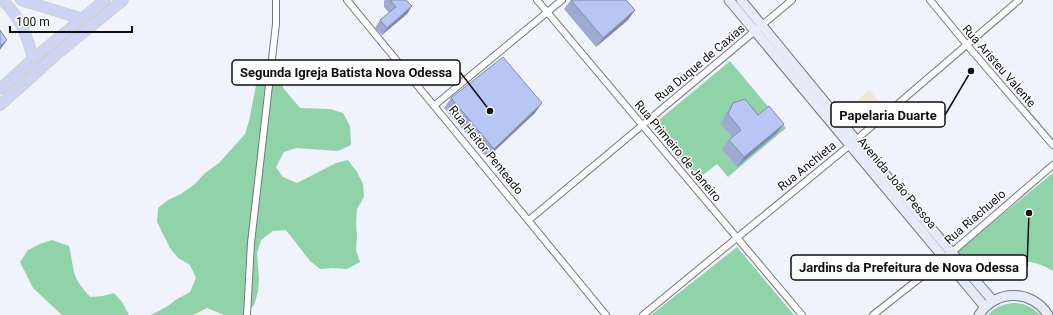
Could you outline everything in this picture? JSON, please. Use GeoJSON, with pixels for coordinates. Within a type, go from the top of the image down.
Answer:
{"type":"FeatureCollection","features":[{"type":"Feature","properties":{"kind":"main road"},"geometry":{"type":"LineString","coordinates":[[2,0],[8,5],[20,23],[30,45],[33,59]]}},
{"type":"Feature","properties":{"kind":"main road"},"geometry":{"type":"LineString","coordinates":[[21,0],[83,19]]}},
{"type":"Feature","properties":{"kind":"main road"},"geometry":{"type":"LineString","coordinates":[[0,89],[33,59],[105,0]]}},
{"type":"Feature","properties":{"kind":"main road"},"geometry":{"type":"LineString","coordinates":[[0,104],[58,53],[124,0]]}},
{"type":"Feature","properties":{"kind":"main road","name":"Avenida João Pessoa"},"geometry":{"type":"LineString","coordinates":[[741,0],[759,28]]}},
{"type":"Feature","properties":{"kind":"main road","name":"Avenida João Pessoa"},"geometry":{"type":"LineString","coordinates":[[733,1],[759,28],[892,189],[922,218],[993,301]]}},
{"type":"Feature","properties":{"kind":"main road","name":"Avenida João Pessoa"},"geometry":{"type":"LineString","coordinates":[[892,189],[915,224],[944,259],[982,311]]}},
{"type":"Feature","properties":{"kind":"main road"},"geometry":{"type":"LineString","coordinates":[[915,224],[922,218]]}},
{"type":"Feature","properties":{"kind":"main road"},"geometry":{"type":"LineString","coordinates":[[982,311],[993,301],[1004,296],[1021,296],[1037,303],[1048,315]]}},
{"type":"Feature","properties":{"kind":"street"},"geometry":{"type":"LineString","coordinates":[[248,315],[252,243],[276,24],[276,0]]}},
{"type":"Feature","properties":{"kind":"street","name":"Rua Heitor Penteado"},"geometry":{"type":"LineString","coordinates":[[348,0],[606,315]]}},
{"type":"Feature","properties":{"kind":"street","name":"Rua Primeiro de Janeiro"},"geometry":{"type":"LineString","coordinates":[[537,0],[802,315]]}},
{"type":"Feature","properties":{"kind":"street"},"geometry":{"type":"LineString","coordinates":[[435,105],[562,0]]}},
{"type":"Feature","properties":{"kind":"street","name":"Rua Duque de Caxias"},"geometry":{"type":"LineString","coordinates":[[529,220],[792,0]]}},
{"type":"Feature","properties":{"kind":"street","name":"Rua Aristeu Valente"},"geometry":{"type":"LineString","coordinates":[[930,0],[1053,145]]}},
{"type":"Feature","properties":{"kind":"street","name":"Rua Anchieta"},"geometry":{"type":"LineString","coordinates":[[643,315],[853,142],[1019,0]]}},
{"type":"Feature","properties":{"kind":"street","name":"Rua Riachuelo"},"geometry":{"type":"LineString","coordinates":[[873,315],[944,259],[1053,165]]}},
{"type":"Feature","properties":{"kind":"shaded area"},"geometry":{"type":"Polygon","coordinates":[[[869,90],[881,104],[854,127],[852,127],[842,114],[869,90]]]}},
{"type":"Feature","properties":{"kind":"green space"},"geometry":{"type":"Polygon","coordinates":[[[730,61],[786,128],[728,177],[717,164],[698,179],[653,125],[730,61]]]}},
{"type":"Feature","properties":{"kind":"green space"},"geometry":{"type":"Polygon","coordinates":[[[270,66],[278,76],[284,89],[300,108],[330,109],[343,113],[350,126],[351,145],[338,151],[296,148],[284,152],[276,167],[283,177],[297,183],[336,163],[348,160],[357,172],[363,184],[364,197],[357,209],[356,223],[356,250],[360,262],[347,269],[320,269],[310,261],[286,230],[273,231],[261,240],[257,253],[259,278],[258,292],[254,305],[245,315],[224,315],[207,308],[193,315],[151,315],[190,292],[196,278],[190,265],[178,258],[170,248],[157,222],[158,208],[168,200],[181,194],[195,184],[205,173],[219,163],[245,134],[258,75],[270,66]]]}},
{"type":"Feature","properties":{"kind":"green space"},"geometry":{"type":"Polygon","coordinates":[[[1053,173],[1053,271],[1039,264],[1014,260],[991,264],[975,275],[956,252],[1053,173]]]}},
{"type":"Feature","properties":{"kind":"green space"},"geometry":{"type":"Polygon","coordinates":[[[52,240],[69,246],[76,279],[90,297],[114,293],[122,302],[129,315],[62,315],[33,288],[20,262],[28,250],[52,240]]]}},
{"type":"Feature","properties":{"kind":"green space"},"geometry":{"type":"Polygon","coordinates":[[[737,247],[794,315],[651,315],[737,247]]]}},
{"type":"Feature","properties":{"kind":"green space"},"geometry":{"type":"Polygon","coordinates":[[[1013,303],[1028,306],[1040,315],[988,315],[999,306],[1013,303]]]}},
{"type":"Feature","properties":{"kind":"building"},"geometry":{"type":"Polygon","coordinates":[[[390,0],[406,0],[412,6],[387,28],[380,20],[396,7],[390,0]]]}},
{"type":"Feature","properties":{"kind":"building"},"geometry":{"type":"Polygon","coordinates":[[[571,0],[626,0],[635,10],[603,38],[571,0]]]}},
{"type":"Feature","properties":{"kind":"building"},"geometry":{"type":"Polygon","coordinates":[[[0,30],[7,40],[1,45],[0,44],[0,30]]]}},
{"type":"Feature","properties":{"kind":"building"},"geometry":{"type":"Polygon","coordinates":[[[503,57],[542,103],[494,149],[451,98],[503,57]]]}},
{"type":"Feature","properties":{"kind":"building"},"geometry":{"type":"Polygon","coordinates":[[[745,99],[758,115],[769,106],[784,124],[744,157],[729,140],[741,130],[728,114],[733,103],[745,99]]]}},
{"type":"Feature","properties":{"kind":"place","name":"Papelaria Duarte"},"geometry":{"type":"Point","coordinates":[971,71]}},
{"type":"Feature","properties":{"kind":"place","name":"Segunda Igreja Batista Nova Odessa"},"geometry":{"type":"Point","coordinates":[490,111]}},
{"type":"Feature","properties":{"kind":"place","name":"Jardins da Prefeitura de Nova Odessa"},"geometry":{"type":"Point","coordinates":[1029,213]}}]}
